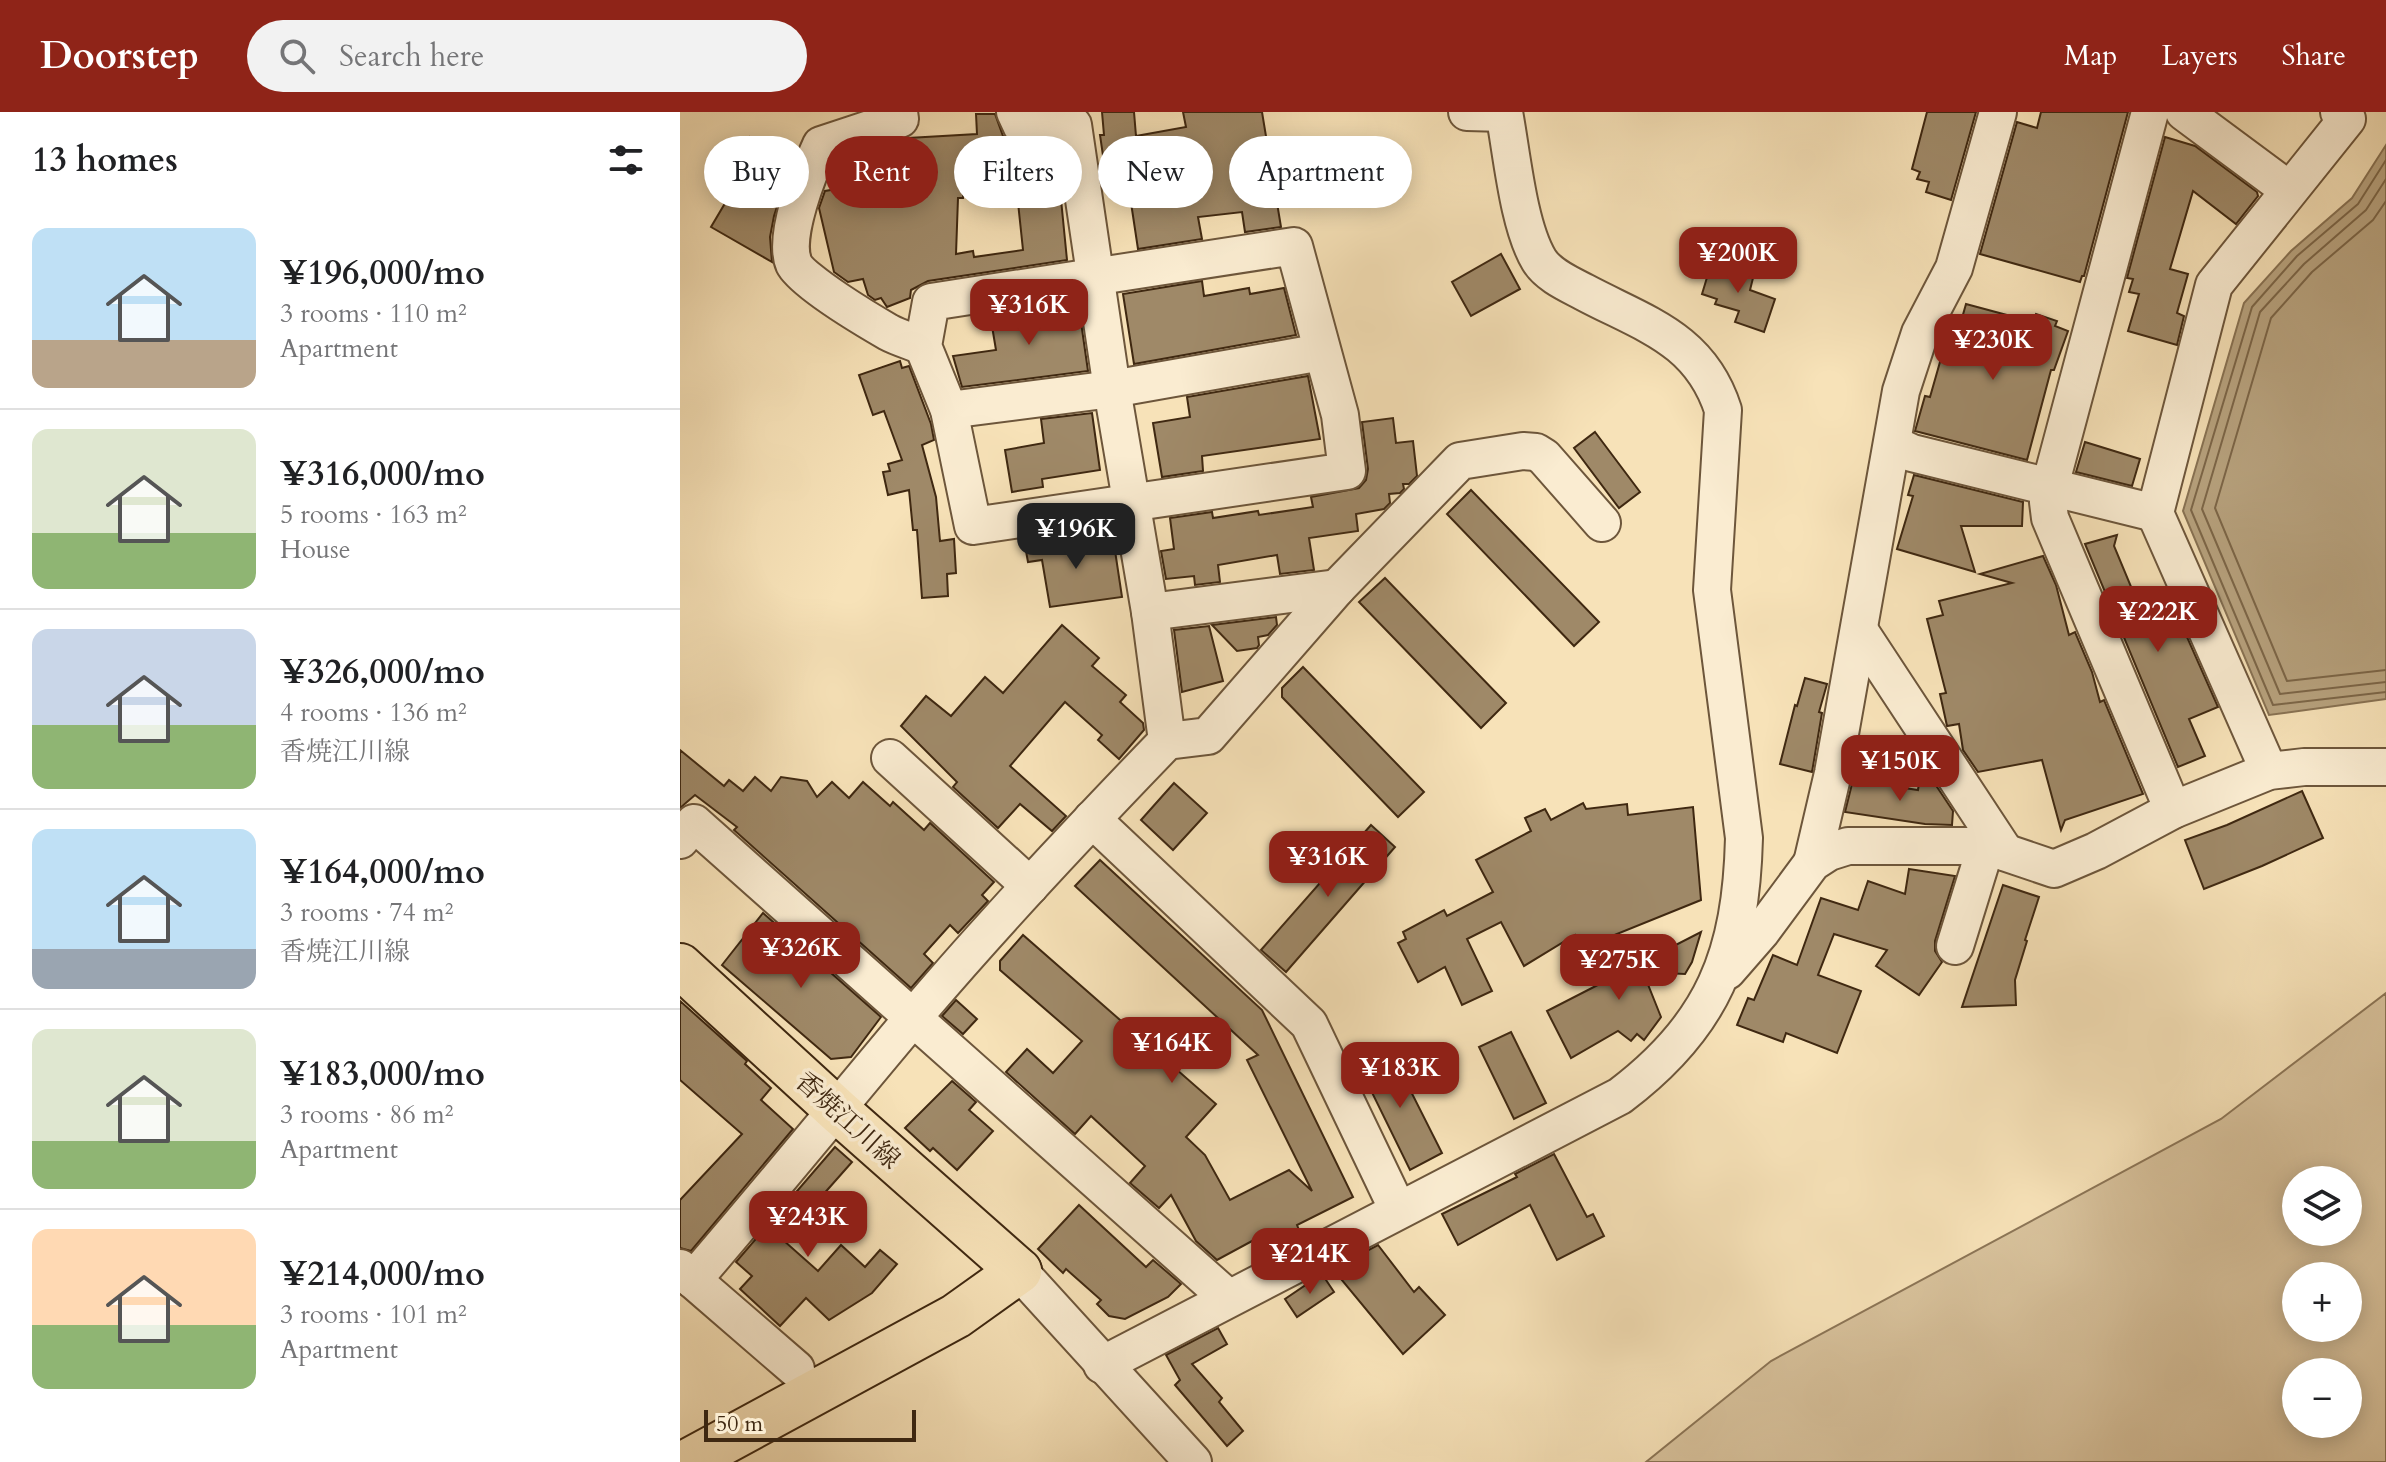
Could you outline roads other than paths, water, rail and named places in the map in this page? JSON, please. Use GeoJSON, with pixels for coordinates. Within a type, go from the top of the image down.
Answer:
{"type":"FeatureCollection","features":[{"type":"Feature","properties":{"kind":"main road","name":"香焼江川線"},"geometry":{"type":"LineString","coordinates":[[680,966],[1019,1271]]}},
{"type":"Feature","properties":{"kind":"main road"},"geometry":{"type":"LineString","coordinates":[[680,1432],[945,1288],[1019,1271]]}},
{"type":"Feature","properties":{"kind":"main road"},"geometry":{"type":"LineString","coordinates":[[687,1462],[956,1316],[1019,1271]]}},
{"type":"Feature","properties":{"kind":"street"},"geometry":{"type":"LineString","coordinates":[[899,112],[900,119],[821,145],[804,191],[791,242],[794,264],[807,279],[891,334],[923,346]]}},
{"type":"Feature","properties":{"kind":"street"},"geometry":{"type":"LineString","coordinates":[[1015,112],[1022,127],[1072,119],[1112,389],[1150,612],[1167,741]]}},
{"type":"Feature","properties":{"kind":"street"},"geometry":{"type":"LineString","coordinates":[[1467,112],[1504,112],[1529,240],[1540,263],[1567,283],[1683,345],[1715,387],[1723,410],[1712,590],[1744,838],[1739,911],[1721,978]]}},
{"type":"Feature","properties":{"kind":"street"},"geometry":{"type":"LineString","coordinates":[[1812,863],[1833,773],[1901,391],[1920,333],[1954,268],[1998,112]]}},
{"type":"Feature","properties":{"kind":"street"},"geometry":{"type":"LineString","coordinates":[[2150,112],[2048,502],[2050,518],[2173,810]]}},
{"type":"Feature","properties":{"kind":"street"},"geometry":{"type":"LineString","coordinates":[[2184,112],[2289,190]]}},
{"type":"Feature","properties":{"kind":"street"},"geometry":{"type":"LineString","coordinates":[[2269,771],[2155,513],[2214,285],[2347,119],[2339,112]]}},
{"type":"Feature","properties":{"kind":"street"},"geometry":{"type":"LineString","coordinates":[[1294,246],[1340,415],[1347,471],[973,526],[949,410],[923,346],[931,302],[1096,278],[1294,246]]}},
{"type":"Feature","properties":{"kind":"street"},"geometry":{"type":"LineString","coordinates":[[949,410],[1112,389],[1322,352]]}},
{"type":"Feature","properties":{"kind":"street"},"geometry":{"type":"LineString","coordinates":[[1893,444],[1912,453],[2155,513]]}},
{"type":"Feature","properties":{"kind":"street"},"geometry":{"type":"LineString","coordinates":[[796,1369],[686,1274],[838,1111],[913,1018],[1092,819],[1167,741],[1208,736],[1337,588],[1460,461],[1523,451],[1536,452],[1544,457],[1602,523]]}},
{"type":"Feature","properties":{"kind":"street"},"geometry":{"type":"LineString","coordinates":[[1150,612],[1337,588]]}},
{"type":"Feature","properties":{"kind":"street"},"geometry":{"type":"LineString","coordinates":[[1859,630],[1996,849]]}},
{"type":"Feature","properties":{"kind":"street"},"geometry":{"type":"LineString","coordinates":[[890,758],[1030,886]]}},
{"type":"Feature","properties":{"kind":"street"},"geometry":{"type":"LineString","coordinates":[[1102,1365],[1620,1096],[1673,1050],[1690,1029],[1721,978],[1761,932],[1812,863],[1829,852],[1848,846],[1996,849],[2054,869],[2096,851],[2173,810],[2269,771],[2304,767],[2386,767]]}},
{"type":"Feature","properties":{"kind":"street"},"geometry":{"type":"LineString","coordinates":[[1092,819],[1309,1024],[1398,1210]]}},
{"type":"Feature","properties":{"kind":"street"},"geometry":{"type":"LineString","coordinates":[[680,840],[694,823],[1228,1298]]}},
{"type":"Feature","properties":{"kind":"street"},"geometry":{"type":"LineString","coordinates":[[1955,946],[1996,849]]}},
{"type":"Feature","properties":{"kind":"street"},"geometry":{"type":"LineString","coordinates":[[1019,1271],[1193,1462]]}},
{"type":"Feature","properties":{"kind":"water"},"geometry":{"type":"Polygon","coordinates":[[[2386,145],[2386,699],[2269,715],[2183,511],[2244,303],[2291,251],[2352,198],[2386,145]]]}}]}
